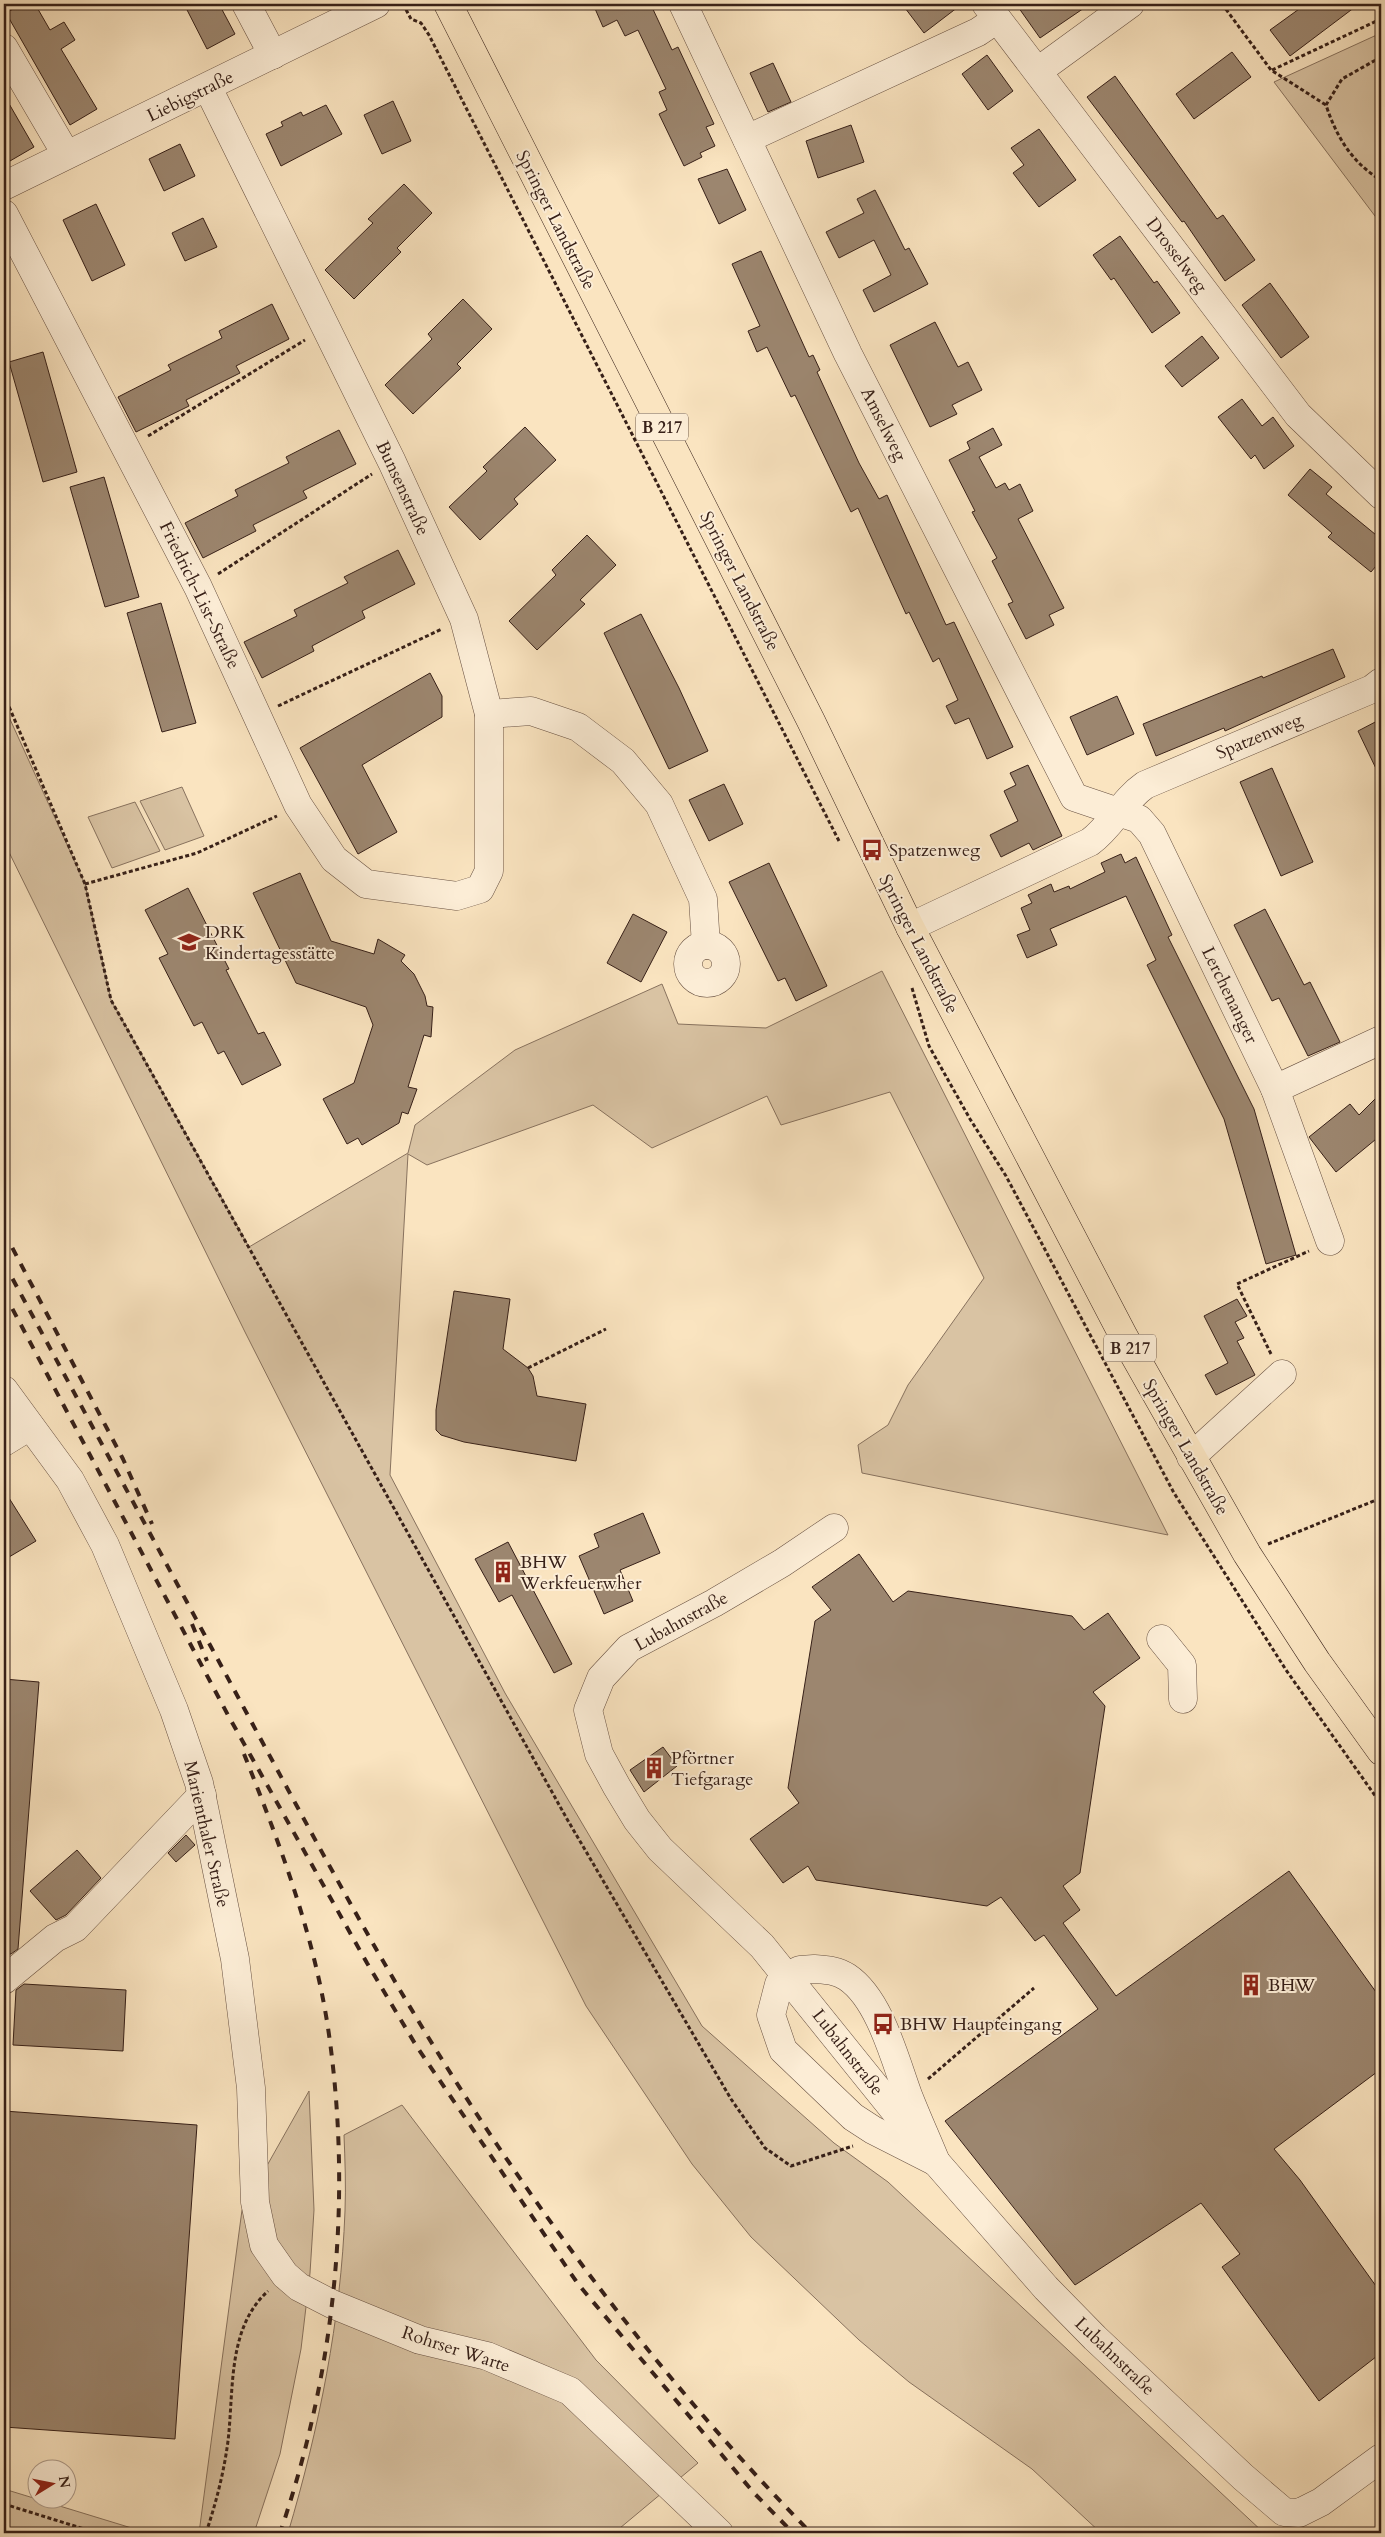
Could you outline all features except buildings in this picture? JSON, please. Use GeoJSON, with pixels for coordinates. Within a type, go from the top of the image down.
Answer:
{"type":"FeatureCollection","features":[{"type":"Feature","properties":{"kind":"main road","name":"Springer Landstraße"},"geometry":{"type":"LineString","coordinates":[[448,4],[807,713],[910,927],[1124,1337],[1248,1554],[1317,1662],[1381,1752]]}},
{"type":"Feature","properties":{"kind":"street"},"geometry":{"type":"LineString","coordinates":[[246,4],[273,55]]}},
{"type":"Feature","properties":{"kind":"street","name":"Liebigstraße"},"geometry":{"type":"LineString","coordinates":[[4,186],[66,154],[208,88],[376,4]]}},
{"type":"Feature","properties":{"kind":"street","name":"Amselweg"},"geometry":{"type":"LineString","coordinates":[[683,4],[848,354],[1074,797],[1100,807],[1119,811]]}},
{"type":"Feature","properties":{"kind":"street"},"geometry":{"type":"LineString","coordinates":[[1038,71],[1130,4]]}},
{"type":"Feature","properties":{"kind":"street"},"geometry":{"type":"LineString","coordinates":[[747,139],[978,32],[992,12]]}},
{"type":"Feature","properties":{"kind":"street","name":"Drosselweg"},"geometry":{"type":"LineString","coordinates":[[992,12],[1298,415],[1381,495]]}},
{"type":"Feature","properties":{"kind":"street"},"geometry":{"type":"LineString","coordinates":[[4,48],[66,154]]}},
{"type":"Feature","properties":{"kind":"street","name":"Bunsenstraße"},"geometry":{"type":"LineString","coordinates":[[208,88],[392,462],[464,619],[489,714],[489,872],[480,889],[456,896]]}},
{"type":"Feature","properties":{"kind":"street","name":"Friedrich-List-Straße"},"geometry":{"type":"LineString","coordinates":[[4,214],[198,587],[298,805],[334,859],[366,884],[456,896]]}},
{"type":"Feature","properties":{"kind":"street","name":"Spatzenweg"},"geometry":{"type":"LineString","coordinates":[[910,927],[1090,842],[1103,833],[1130,796],[1144,785],[1372,689],[1381,682]]}},
{"type":"Feature","properties":{"kind":"street"},"geometry":{"type":"LineString","coordinates":[[489,714],[531,712],[578,727],[623,761],[660,804],[703,899],[706,944]]}},
{"type":"Feature","properties":{"kind":"street","name":"Lerchenanger"},"geometry":{"type":"LineString","coordinates":[[1119,811],[1139,819],[1152,834],[1275,1089],[1330,1241]]}},
{"type":"Feature","properties":{"kind":"street"},"geometry":{"type":"LineString","coordinates":[[1275,1089],[1381,1040]]}},
{"type":"Feature","properties":{"kind":"street"},"geometry":{"type":"LineString","coordinates":[[1192,1457],[1282,1374]]}},
{"type":"Feature","properties":{"kind":"street","name":"Marienthaler Straße"},"geometry":{"type":"LineString","coordinates":[[4,1390],[70,1480],[105,1545],[174,1710],[202,1795],[235,1958],[251,2088],[255,2202],[264,2245],[285,2275],[299,2287],[318,2298]]}},
{"type":"Feature","properties":{"kind":"street"},"geometry":{"type":"LineString","coordinates":[[4,1442],[30,1426]]}},
{"type":"Feature","properties":{"kind":"street","name":"Lubahnstraße"},"geometry":{"type":"LineString","coordinates":[[834,1528],[782,1563],[714,1603],[629,1648],[601,1678],[588,1710],[599,1754],[637,1820],[660,1849],[762,1946],[936,2162],[1046,2288],[1095,2338],[1284,2512],[1298,2513],[1321,2502],[1381,2458]]}},
{"type":"Feature","properties":{"kind":"street"},"geometry":{"type":"LineString","coordinates":[[1161,1639],[1182,1665],[1183,1699]]}},
{"type":"Feature","properties":{"kind":"street"},"geometry":{"type":"LineString","coordinates":[[4,1980],[55,1938],[75,1928],[202,1795]]}},
{"type":"Feature","properties":{"kind":"street"},"geometry":{"type":"LineString","coordinates":[[800,1970],[833,1970],[849,1978],[868,2000],[883,2024],[908,2096],[936,2162],[873,2130],[852,2117],[782,2050],[771,2015],[779,1984],[788,1976],[800,1970]]}},
{"type":"Feature","properties":{"kind":"street","name":"Rohrser Warte"},"geometry":{"type":"LineString","coordinates":[[318,2298],[420,2340],[487,2356],[570,2391],[719,2533]]}},
{"type":"Feature","properties":{"kind":"path"},"geometry":{"type":"LineString","coordinates":[[1222,4],[1271,70],[1326,105],[1335,131],[1350,153],[1369,172],[1381,180]]}},
{"type":"Feature","properties":{"kind":"path"},"geometry":{"type":"LineString","coordinates":[[1271,70],[1381,19]]}},
{"type":"Feature","properties":{"kind":"path"},"geometry":{"type":"LineString","coordinates":[[1326,105],[1342,79],[1381,57]]}},
{"type":"Feature","properties":{"kind":"path"},"geometry":{"type":"LineString","coordinates":[[126,449],[325,328]]}},
{"type":"Feature","properties":{"kind":"path"},"geometry":{"type":"LineString","coordinates":[[198,587],[392,462]]}},
{"type":"Feature","properties":{"kind":"path"},"geometry":{"type":"LineString","coordinates":[[257,715],[464,619]]}},
{"type":"Feature","properties":{"kind":"path"},"geometry":{"type":"LineString","coordinates":[[4,695],[85,884],[111,1000],[566,1819],[731,2099],[765,2148],[791,2166],[855,2145],[873,2130]]}},
{"type":"Feature","properties":{"kind":"path"},"geometry":{"type":"LineString","coordinates":[[85,884],[197,853],[298,805]]}},
{"type":"Feature","properties":{"kind":"path"},"geometry":{"type":"LineString","coordinates":[[1282,1374],[1237,1284],[1330,1241]]}},
{"type":"Feature","properties":{"kind":"path"},"geometry":{"type":"LineString","coordinates":[[528,1368],[606,1329]]}},
{"type":"Feature","properties":{"kind":"path"},"geometry":{"type":"LineString","coordinates":[[1248,1554],[1381,1498]]}},
{"type":"Feature","properties":{"kind":"path"},"geometry":{"type":"LineString","coordinates":[[908,2096],[1034,1988]]}},
{"type":"Feature","properties":{"kind":"path"},"geometry":{"type":"LineString","coordinates":[[206,2533],[216,2505],[228,2443],[237,2341],[256,2302],[285,2275]]}},
{"type":"Feature","properties":{"kind":"path"},"geometry":{"type":"LineString","coordinates":[[4,2504],[97,2533]]}},
{"type":"Feature","properties":{"kind":"shaded area"},"geometry":{"type":"Polygon","coordinates":[[[1381,33],[1381,224],[1274,82],[1381,33]]]}},
{"type":"Feature","properties":{"kind":"shaded area"},"geometry":{"type":"Polygon","coordinates":[[[4,706],[85,884],[111,1000],[249,1247],[408,1153],[415,1125],[515,1050],[662,984],[678,1024],[766,1028],[882,971],[1168,1535],[862,1473],[858,1445],[888,1425],[908,1385],[984,1278],[890,1092],[781,1125],[767,1096],[652,1148],[593,1105],[427,1165],[408,1154],[390,1475],[505,1693],[702,2026],[834,2143],[888,2182],[1264,2533],[1101,2533],[1032,2469],[909,2382],[859,2340],[751,2237],[692,2164],[586,2006],[245,1332],[4,842],[4,706]]]}},
{"type":"Feature","properties":{"kind":"shaded area"},"geometry":{"type":"Polygon","coordinates":[[[182,787],[204,836],[165,850],[140,801],[182,787]]]}},
{"type":"Feature","properties":{"kind":"shaded area"},"geometry":{"type":"Polygon","coordinates":[[[135,802],[160,851],[112,868],[88,817],[135,802]]]}},
{"type":"Feature","properties":{"kind":"shaded area"},"geometry":{"type":"Polygon","coordinates":[[[309,2091],[314,2210],[310,2273],[301,2349],[280,2454],[254,2533],[199,2533],[242,2210],[309,2091]]]}},
{"type":"Feature","properties":{"kind":"shaded area"},"geometry":{"type":"Polygon","coordinates":[[[402,2105],[596,2360],[698,2463],[614,2533],[288,2533],[319,2414],[339,2293],[345,2211],[344,2135],[402,2105]]]}},
{"type":"Feature","properties":{"kind":"shaded area"},"geometry":{"type":"Polygon","coordinates":[[[4,2489],[28,2496],[28,2510],[73,2510],[148,2533],[4,2533],[4,2489]]]}},
{"type":"Feature","properties":{"kind":"railway"},"geometry":{"type":"LineString","coordinates":[[4,1232],[123,1459],[152,1524]]}},
{"type":"Feature","properties":{"kind":"railway"},"geometry":{"type":"LineString","coordinates":[[4,1263],[327,1861],[395,1982],[462,2091],[552,2224],[650,2353],[756,2475],[811,2533]]}},
{"type":"Feature","properties":{"kind":"railway"},"geometry":{"type":"LineString","coordinates":[[4,1293],[229,1717],[367,1963],[417,2047],[578,2284],[754,2493],[793,2533]]}},
{"type":"Feature","properties":{"kind":"railway"},"geometry":{"type":"LineString","coordinates":[[192,1624],[207,1661]]}},
{"type":"Feature","properties":{"kind":"railway"},"geometry":{"type":"LineString","coordinates":[[244,1754],[296,1895],[316,1968],[330,2042],[339,2166],[334,2290],[325,2352],[314,2413],[299,2473],[280,2533]]}},
{"type":"Feature","properties":{"kind":"place","name":"Spatzenweg"},"geometry":{"type":"Point","coordinates":[872,850]}},
{"type":"Feature","properties":{"kind":"place","name":"DRK Kindertagesstätte"},"geometry":{"type":"Point","coordinates":[189,942]}},
{"type":"Feature","properties":{"kind":"place","name":"BHW Werkfeuerwher"},"geometry":{"type":"Point","coordinates":[503,1572]}},
{"type":"Feature","properties":{"kind":"place","name":"Pförtner Tiefgarage"},"geometry":{"type":"Point","coordinates":[654,1768]}},
{"type":"Feature","properties":{"kind":"place","name":"BHW"},"geometry":{"type":"Point","coordinates":[1251,1985]}},
{"type":"Feature","properties":{"kind":"place","name":"BHW Haupteingang"},"geometry":{"type":"Point","coordinates":[883,2024]}}]}
